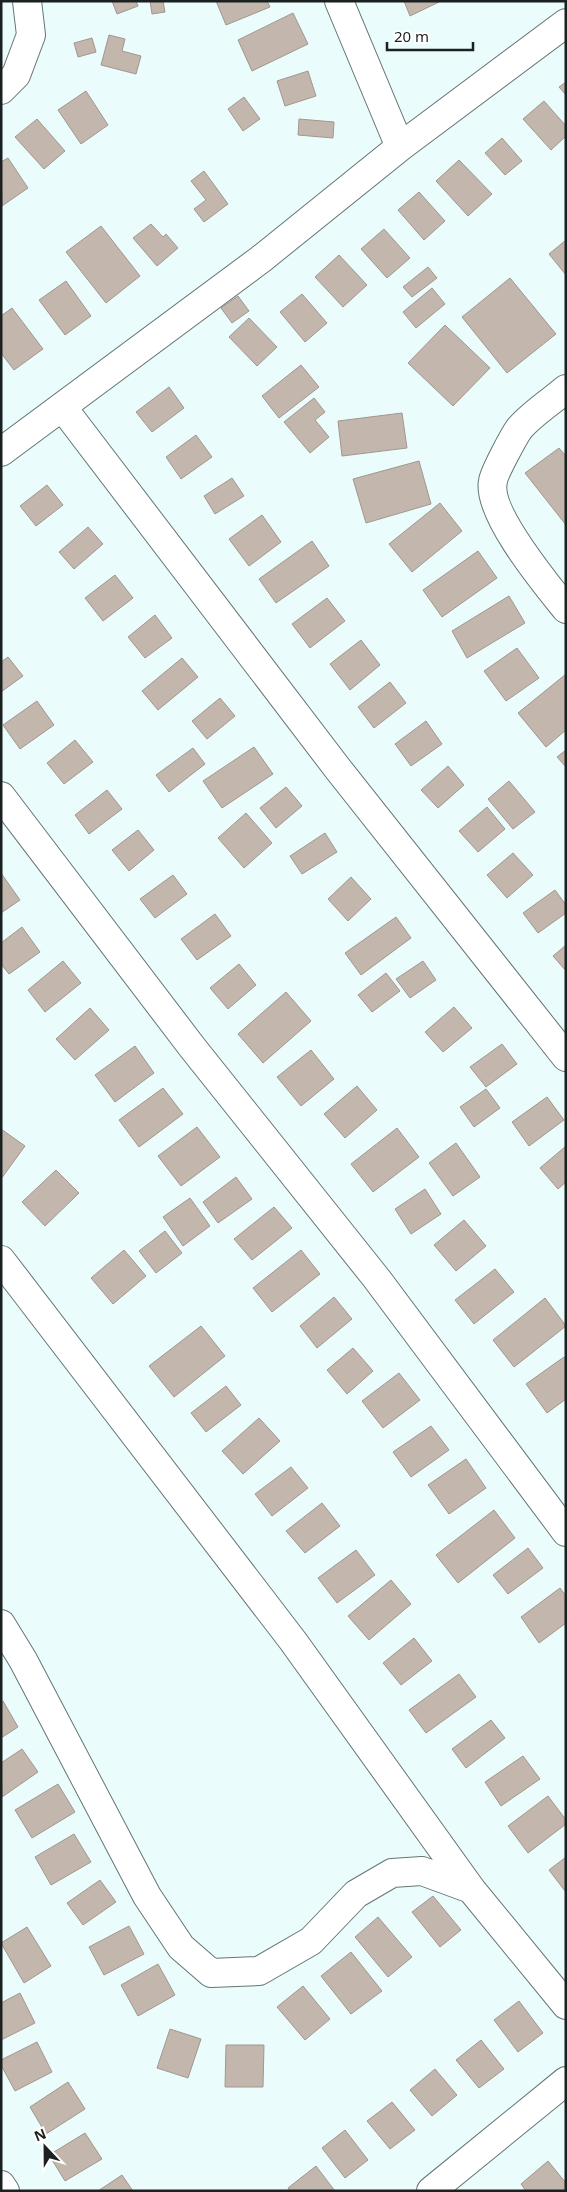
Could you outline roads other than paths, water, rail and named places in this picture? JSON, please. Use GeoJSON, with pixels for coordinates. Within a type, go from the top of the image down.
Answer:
{"type":"FeatureCollection","features":[{"type":"Feature","properties":{"kind":"street"},"geometry":{"type":"LineString","coordinates":[[1,90],[16,75],[31,34],[27,1]]}},
{"type":"Feature","properties":{"kind":"street"},"geometry":{"type":"LineString","coordinates":[[339,1],[400,147]]}},
{"type":"Feature","properties":{"kind":"street"},"geometry":{"type":"LineString","coordinates":[[1,452],[63,408],[261,259],[400,147],[566,23]]}},
{"type":"Feature","properties":{"kind":"street"},"geometry":{"type":"LineString","coordinates":[[566,389],[519,429],[492,481],[494,502],[504,522],[534,568],[566,609]]}},
{"type":"Feature","properties":{"kind":"street"},"geometry":{"type":"LineString","coordinates":[[63,408],[332,762],[566,1057]]}},
{"type":"Feature","properties":{"kind":"street"},"geometry":{"type":"LineString","coordinates":[[4,806],[377,1279],[566,1532]]}},
{"type":"Feature","properties":{"kind":"street"},"geometry":{"type":"LineString","coordinates":[[1,1260],[293,1641],[472,1889],[566,2005]]}},
{"type":"Feature","properties":{"kind":"street"},"geometry":{"type":"LineString","coordinates":[[1,1624],[23,1660],[147,1896],[181,1947],[211,1973],[259,1971],[311,1941],[356,1894],[392,1874],[422,1871],[472,1889]]}},
{"type":"Feature","properties":{"kind":"street"},"geometry":{"type":"LineString","coordinates":[[431,2191],[566,2082]]}},
{"type":"Feature","properties":{"kind":"street"},"geometry":{"type":"LineString","coordinates":[[1,2185],[5,2191]]}}]}
